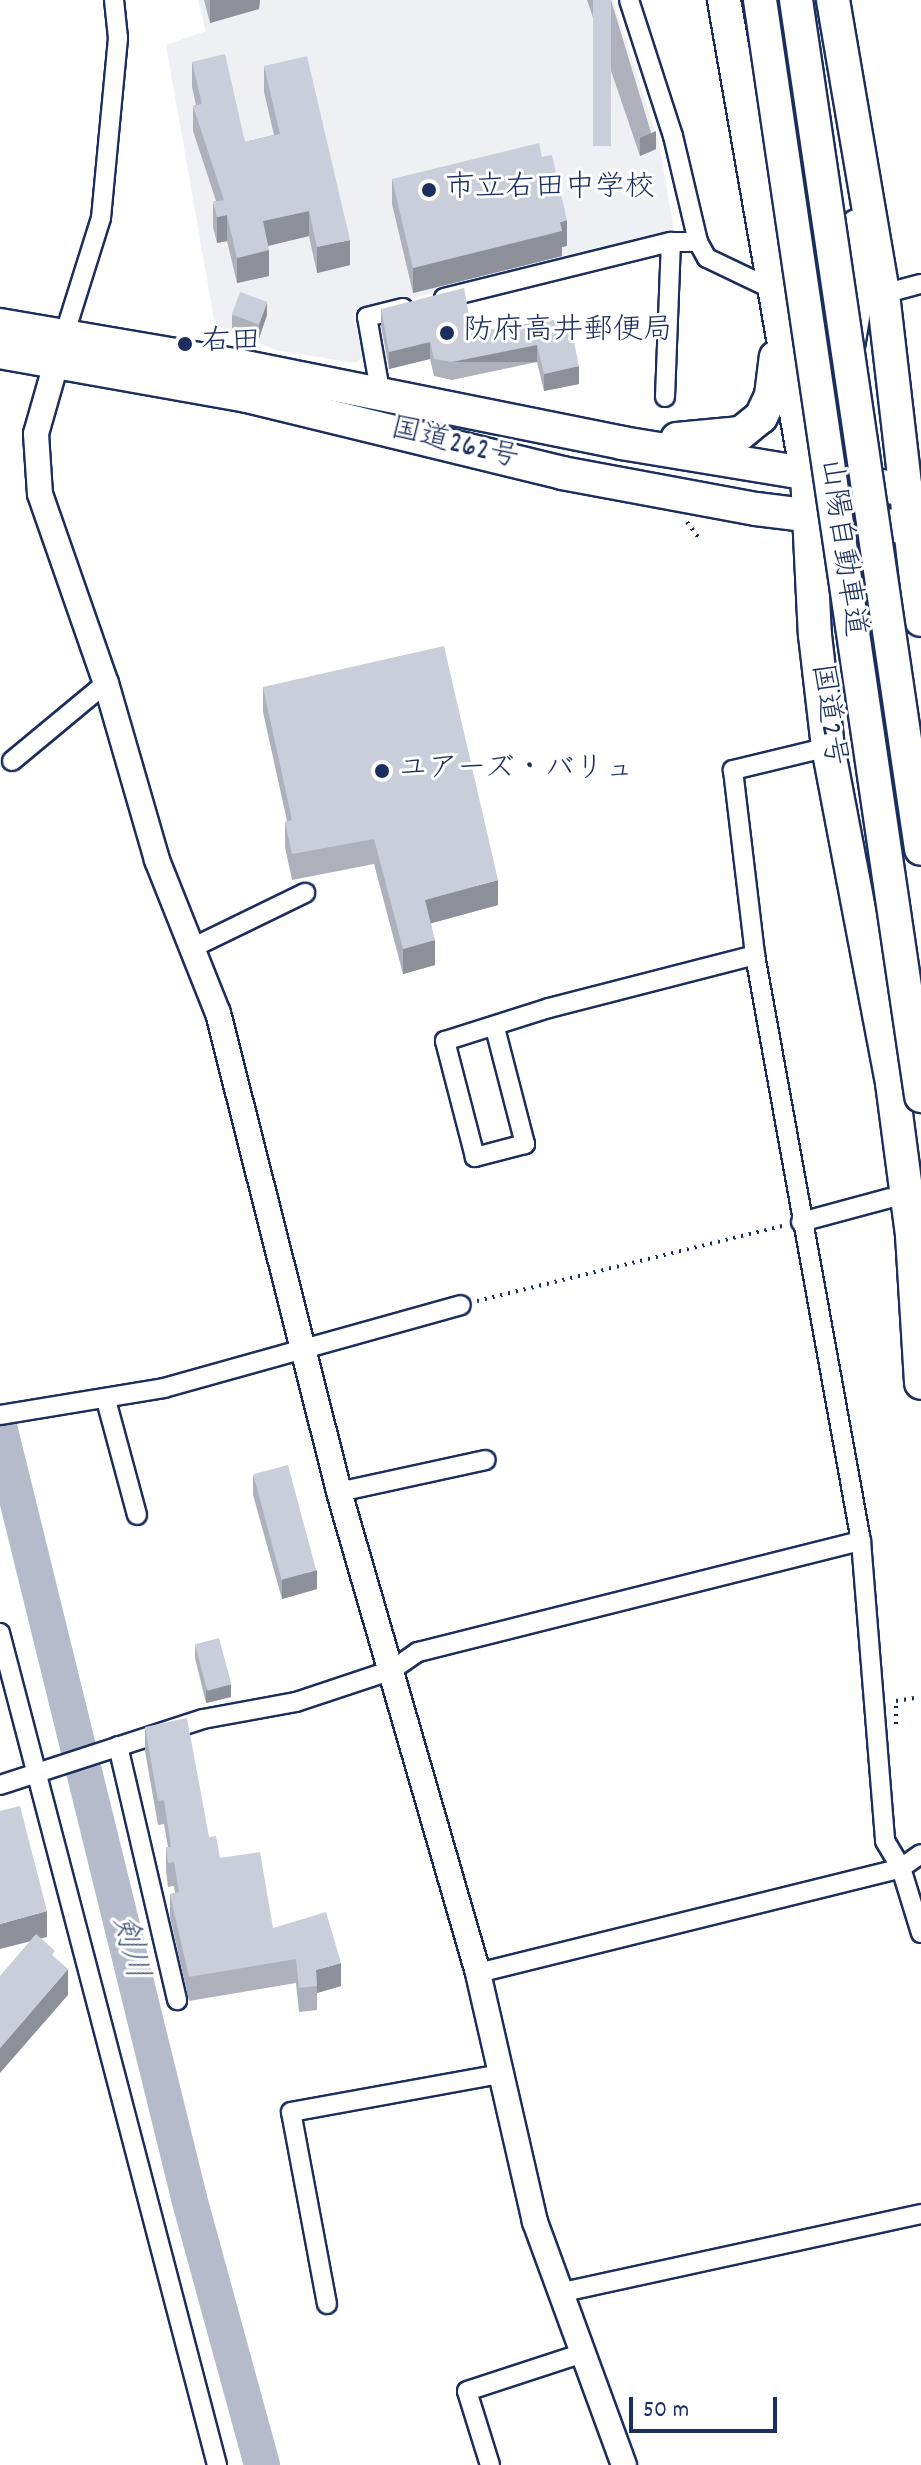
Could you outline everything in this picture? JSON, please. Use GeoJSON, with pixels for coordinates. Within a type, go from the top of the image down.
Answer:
{"type":"FeatureCollection","features":[{"type":"Feature","properties":{"kind":"highway","name":"国道2号"},"geometry":{"type":"LineString","coordinates":[[724,0],[812,518],[815,635],[828,747],[892,1083],[912,1235],[921,1383]]}},
{"type":"Feature","properties":{"kind":"highway","name":"山陽自動車道"},"geometry":{"type":"LineString","coordinates":[[760,0],[921,1096]]}},
{"type":"Feature","properties":{"kind":"highway","name":"山陽自動車道"},"geometry":{"type":"LineString","coordinates":[[796,0],[921,849]]}},
{"type":"Feature","properties":{"kind":"highway"},"geometry":{"type":"LineString","coordinates":[[833,0],[883,294],[921,620]]}},
{"type":"Feature","properties":{"kind":"highway"},"geometry":{"type":"LineString","coordinates":[[756,509],[805,471],[838,405],[855,306],[858,147]]}},
{"type":"Feature","properties":{"kind":"highway"},"geometry":{"type":"LineString","coordinates":[[622,443],[741,433],[761,417],[776,376],[775,304]]}},
{"type":"Feature","properties":{"kind":"highway","name":"国道262号"},"geometry":{"type":"LineString","coordinates":[[0,325],[60,349],[562,473],[812,518],[910,528]]}},
{"type":"Feature","properties":{"kind":"highway","name":"国道262号"},"geometry":{"type":"LineString","coordinates":[[0,352],[60,349],[381,396],[622,443],[907,490]]}},
{"type":"Feature","properties":{"kind":"street"},"geometry":{"type":"LineString","coordinates":[[114,0],[118,38],[101,218],[36,434],[40,494],[106,683],[157,860],[192,948],[236,1076],[256,1178],[339,1492],[478,1973],[535,2222],[580,2354],[624,2465]]}},
{"type":"Feature","properties":{"kind":"street"},"geometry":{"type":"LineString","coordinates":[[629,0],[673,136],[698,242],[707,258],[775,304]]}},
{"type":"Feature","properties":{"kind":"street"},"geometry":{"type":"LineString","coordinates":[[381,396],[367,317],[671,242],[698,242]]}},
{"type":"Feature","properties":{"kind":"street"},"geometry":{"type":"LineString","coordinates":[[665,397],[671,242]]}},
{"type":"Feature","properties":{"kind":"street"},"geometry":{"type":"LineString","coordinates":[[883,294],[921,284]]}},
{"type":"Feature","properties":{"kind":"street"},"geometry":{"type":"LineString","coordinates":[[12,761],[106,683]]}},
{"type":"Feature","properties":{"kind":"street"},"geometry":{"type":"LineString","coordinates":[[828,747],[733,770],[755,955],[861,1541],[885,1841],[901,1868],[921,1933]]}},
{"type":"Feature","properties":{"kind":"street"},"geometry":{"type":"LineString","coordinates":[[192,948],[305,893]]}},
{"type":"Feature","properties":{"kind":"street"},"geometry":{"type":"LineString","coordinates":[[495,1028],[525,1144],[475,1157],[445,1041],[495,1028],[549,1008],[755,955]]}},
{"type":"Feature","properties":{"kind":"street"},"geometry":{"type":"LineString","coordinates":[[801,1222],[890,1198]]}},
{"type":"Feature","properties":{"kind":"street"},"geometry":{"type":"LineString","coordinates":[[0,1415],[106,1400],[461,1305]]}},
{"type":"Feature","properties":{"kind":"street"},"geometry":{"type":"LineString","coordinates":[[106,1400],[137,1515]]}},
{"type":"Feature","properties":{"kind":"street"},"geometry":{"type":"LineString","coordinates":[[339,1492],[486,1460]]}},
{"type":"Feature","properties":{"kind":"street"},"geometry":{"type":"LineString","coordinates":[[0,1785],[203,1719],[296,1702],[392,1670],[418,1652],[861,1541]]}},
{"type":"Feature","properties":{"kind":"street"},"geometry":{"type":"LineString","coordinates":[[0,1633],[39,1771],[217,2465]]}},
{"type":"Feature","properties":{"kind":"street"},"geometry":{"type":"LineString","coordinates":[[111,1749],[177,2000]]}},
{"type":"Feature","properties":{"kind":"street"},"geometry":{"type":"LineString","coordinates":[[478,1973],[901,1868],[921,1854]]}},
{"type":"Feature","properties":{"kind":"street"},"geometry":{"type":"LineString","coordinates":[[327,2304],[291,2112],[500,2074]]}},
{"type":"Feature","properties":{"kind":"street"},"geometry":{"type":"LineString","coordinates":[[559,2293],[921,2214]]}},
{"type":"Feature","properties":{"kind":"street"},"geometry":{"type":"LineString","coordinates":[[490,2465],[467,2391],[580,2354]]}},
{"type":"Feature","properties":{"kind":"path"},"geometry":{"type":"LineString","coordinates":[[461,1305],[801,1222]]}},
{"type":"Feature","properties":{"kind":"shaded area","name":"市立右田中学校"},"geometry":{"type":"Polygon","coordinates":[[[198,0],[613,0],[659,143],[675,237],[353,312],[363,357],[355,363],[276,350],[215,325],[166,45],[206,31],[198,0]]]}},
{"type":"Feature","properties":{"kind":"building"},"geometry":{"type":"Polygon","coordinates":[[[593,0],[611,0],[611,146],[593,146],[593,0]]]}},
{"type":"Feature","properties":{"kind":"building"},"geometry":{"type":"Polygon","coordinates":[[[225,54],[245,142],[280,134],[264,66],[307,56],[350,240],[317,247],[309,211],[263,221],[269,250],[237,258],[227,215],[217,217],[213,202],[224,200],[193,106],[202,104],[192,62],[225,54]]]}},
{"type":"Feature","properties":{"kind":"building"},"geometry":{"type":"Polygon","coordinates":[[[539,143],[542,157],[552,155],[567,220],[560,222],[562,231],[413,268],[392,179],[539,143]]]}},
{"type":"Feature","properties":{"kind":"building"},"geometry":{"type":"Polygon","coordinates":[[[464,288],[472,332],[569,318],[579,366],[544,374],[537,345],[452,362],[434,359],[430,342],[389,352],[381,309],[464,288]]]}},
{"type":"Feature","properties":{"kind":"building"},"geometry":{"type":"Polygon","coordinates":[[[240,292],[267,302],[259,324],[232,315],[240,292]]]}},
{"type":"Feature","properties":{"kind":"building"},"geometry":{"type":"Polygon","coordinates":[[[444,646],[498,880],[425,900],[435,940],[403,949],[374,839],[292,854],[285,822],[292,820],[263,687],[444,646]]]}},
{"type":"Feature","properties":{"kind":"building"},"geometry":{"type":"Polygon","coordinates":[[[288,1465],[316,1570],[281,1580],[253,1474],[288,1465]]]}},
{"type":"Feature","properties":{"kind":"building"},"geometry":{"type":"Polygon","coordinates":[[[219,1638],[231,1684],[207,1691],[195,1644],[219,1638]]]}},
{"type":"Feature","properties":{"kind":"building"},"geometry":{"type":"Polygon","coordinates":[[[187,1718],[209,1837],[216,1836],[220,1858],[260,1852],[273,1928],[326,1912],[341,1963],[316,1970],[317,1986],[299,1988],[296,1959],[189,1977],[170,1894],[179,1892],[174,1862],[168,1863],[166,1847],[171,1847],[164,1800],[158,1801],[145,1727],[187,1718]]]}},
{"type":"Feature","properties":{"kind":"building"},"geometry":{"type":"Polygon","coordinates":[[[20,1806],[47,1911],[0,1924],[0,1811],[20,1806]]]}},
{"type":"Feature","properties":{"kind":"building"},"geometry":{"type":"Polygon","coordinates":[[[36,1934],[55,1951],[52,1955],[68,1969],[0,2048],[0,1976],[36,1934]]]}},
{"type":"Feature","properties":{"kind":"waterway","name":"剣川"},"geometry":{"type":"LineString","coordinates":[[0,1430],[189,2198],[262,2465]]}},
{"type":"Feature","properties":{"kind":"place","name":"市立右田中学校"},"geometry":{"type":"Point","coordinates":[429,190]}},
{"type":"Feature","properties":{"kind":"place","name":"防府高井郵便局"},"geometry":{"type":"Point","coordinates":[447,333]}},
{"type":"Feature","properties":{"kind":"place","name":"右田"},"geometry":{"type":"Point","coordinates":[185,344]}},
{"type":"Feature","properties":{"kind":"place","name":"ユアーズ・バリュ"},"geometry":{"type":"Point","coordinates":[382,771]}}]}
